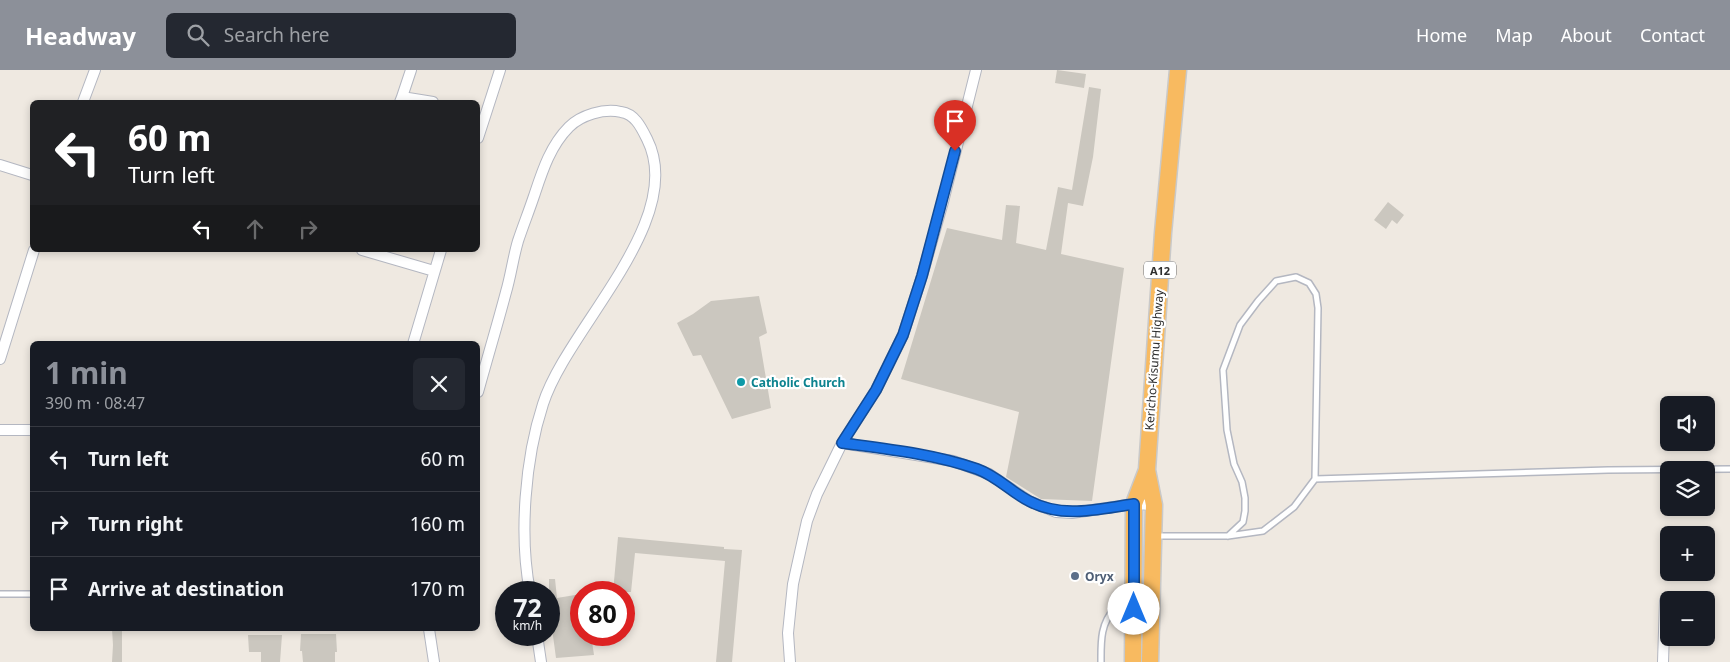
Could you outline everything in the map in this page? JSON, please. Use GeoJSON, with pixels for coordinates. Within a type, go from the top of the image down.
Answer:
{"type":"FeatureCollection","features":[{"type":"Feature","properties":{"kind":"highway","name":"Kericho-Kisumu Highway"},"geometry":{"type":"LineString","coordinates":[[1133,662],[1134,504],[1146,470],[1163,234],[1178,70]]}},
{"type":"Feature","properties":{"kind":"highway","name":"Kericho-Kisumu Highway"},"geometry":{"type":"LineString","coordinates":[[1146,470],[1154,505],[1150,662]]}},
{"type":"Feature","properties":{"kind":"street"},"geometry":{"type":"LineString","coordinates":[[84,100],[95,70]]}},
{"type":"Feature","properties":{"kind":"street"},"geometry":{"type":"LineString","coordinates":[[401,100],[411,70]]}},
{"type":"Feature","properties":{"kind":"street"},"geometry":{"type":"LineString","coordinates":[[480,124],[482,111],[500,70]]}},
{"type":"Feature","properties":{"kind":"street"},"geometry":{"type":"LineString","coordinates":[[790,662],[788,633],[793,584],[805,530],[817,494],[842,443],[876,390],[903,335],[943,202],[976,70]]}},
{"type":"Feature","properties":{"kind":"street"},"geometry":{"type":"LineString","coordinates":[[480,385],[507,290],[517,243],[544,167],[556,143],[570,126],[590,114],[608,111],[624,112],[638,122],[649,142],[656,179],[654,196],[633,250],[557,373],[543,403],[534,435],[527,483],[526,572],[528,581]]}},
{"type":"Feature","properties":{"kind":"street"},"geometry":{"type":"LineString","coordinates":[[0,165],[30,174]]}},
{"type":"Feature","properties":{"kind":"street"},"geometry":{"type":"LineString","coordinates":[[0,359],[33,252]]}},
{"type":"Feature","properties":{"kind":"street"},"geometry":{"type":"LineString","coordinates":[[369,252],[434,271]]}},
{"type":"Feature","properties":{"kind":"street"},"geometry":{"type":"LineString","coordinates":[[414,341],[440,252]]}},
{"type":"Feature","properties":{"kind":"street"},"geometry":{"type":"LineString","coordinates":[[0,430],[30,430]]}},
{"type":"Feature","properties":{"kind":"street"},"geometry":{"type":"LineString","coordinates":[[842,443],[953,461],[989,474],[1029,501],[1056,512],[1072,513],[1134,504],[1154,505]]}},
{"type":"Feature","properties":{"kind":"street"},"geometry":{"type":"LineString","coordinates":[[429,631],[434,662]]}},
{"type":"Feature","properties":{"kind":"street"},"geometry":{"type":"LineString","coordinates":[[538,646],[541,662]]}},
{"type":"Feature","properties":{"kind":"street"},"geometry":{"type":"LineString","coordinates":[[1663,662],[1664,646]]}},
{"type":"Feature","properties":{"kind":"lane"},"geometry":{"type":"LineString","coordinates":[[1154,536],[1228,536],[1263,531],[1294,507],[1315,479],[1318,308],[1316,294],[1309,283],[1296,277],[1276,281],[1258,301],[1240,326],[1223,370],[1227,430],[1234,464],[1242,482],[1245,498],[1243,522],[1228,536]]}},
{"type":"Feature","properties":{"kind":"lane"},"geometry":{"type":"LineString","coordinates":[[1315,479],[1608,470],[1730,469]]}},
{"type":"Feature","properties":{"kind":"lane"},"geometry":{"type":"LineString","coordinates":[[0,594],[30,594]]}},
{"type":"Feature","properties":{"kind":"lane"},"geometry":{"type":"LineString","coordinates":[[1101,662],[1103,625],[1114,608],[1151,611]]}},
{"type":"Feature","properties":{"kind":"building"},"geometry":{"type":"Polygon","coordinates":[[[1057,70],[1086,74],[1084,88],[1055,83],[1057,70]]]}},
{"type":"Feature","properties":{"kind":"building"},"geometry":{"type":"Polygon","coordinates":[[[1089,87],[1101,89],[1093,157],[1083,206],[1068,203],[1061,254],[1124,268],[1092,501],[1041,499],[1006,477],[1019,412],[901,379],[947,228],[1002,240],[1006,205],[1020,206],[1016,243],[1046,250],[1058,187],[1072,190],[1089,87]]]}},
{"type":"Feature","properties":{"kind":"building"},"geometry":{"type":"Polygon","coordinates":[[[1388,202],[1404,215],[1397,224],[1392,220],[1386,229],[1374,220],[1388,202]]]}},
{"type":"Feature","properties":{"kind":"building","name":"Catholic Church"},"geometry":{"type":"Polygon","coordinates":[[[759,296],[767,333],[759,337],[771,408],[732,419],[701,355],[693,356],[677,323],[711,301],[759,296]]]}},
{"type":"Feature","properties":{"kind":"building"},"geometry":{"type":"Polygon","coordinates":[[[618,537],[742,550],[732,662],[716,662],[725,561],[635,553],[632,581],[614,581],[618,537]]]}},
{"type":"Feature","properties":{"kind":"building"},"geometry":{"type":"Polygon","coordinates":[[[570,596],[570,646],[593,646],[594,655],[556,658],[554,646],[560,646],[560,598],[570,596]]]}},
{"type":"Feature","properties":{"kind":"building"},"geometry":{"type":"Polygon","coordinates":[[[112,631],[122,631],[122,662],[112,662],[112,631]]]}},
{"type":"Feature","properties":{"kind":"building"},"geometry":{"type":"Polygon","coordinates":[[[301,634],[336,634],[337,652],[335,652],[335,662],[303,662],[302,651],[300,651],[301,634]]]}},
{"type":"Feature","properties":{"kind":"building"},"geometry":{"type":"Polygon","coordinates":[[[248,635],[282,635],[280,662],[261,662],[261,652],[249,652],[248,635]]]}},
{"type":"Feature","properties":{"kind":"place","name":"Catholic Church"},"geometry":{"type":"Point","coordinates":[741,382]}},
{"type":"Feature","properties":{"kind":"place","name":"Oryx"},"geometry":{"type":"Point","coordinates":[1075,576]}},
{"type":"Feature","properties":{"kind":"route"},"geometry":{"type":"LineString","coordinates":[[955,151],[943,202],[903,335],[876,390],[842,443],[953,461],[989,474],[1029,501],[1056,512],[1072,513],[1134,504],[1134,609]]}}]}
